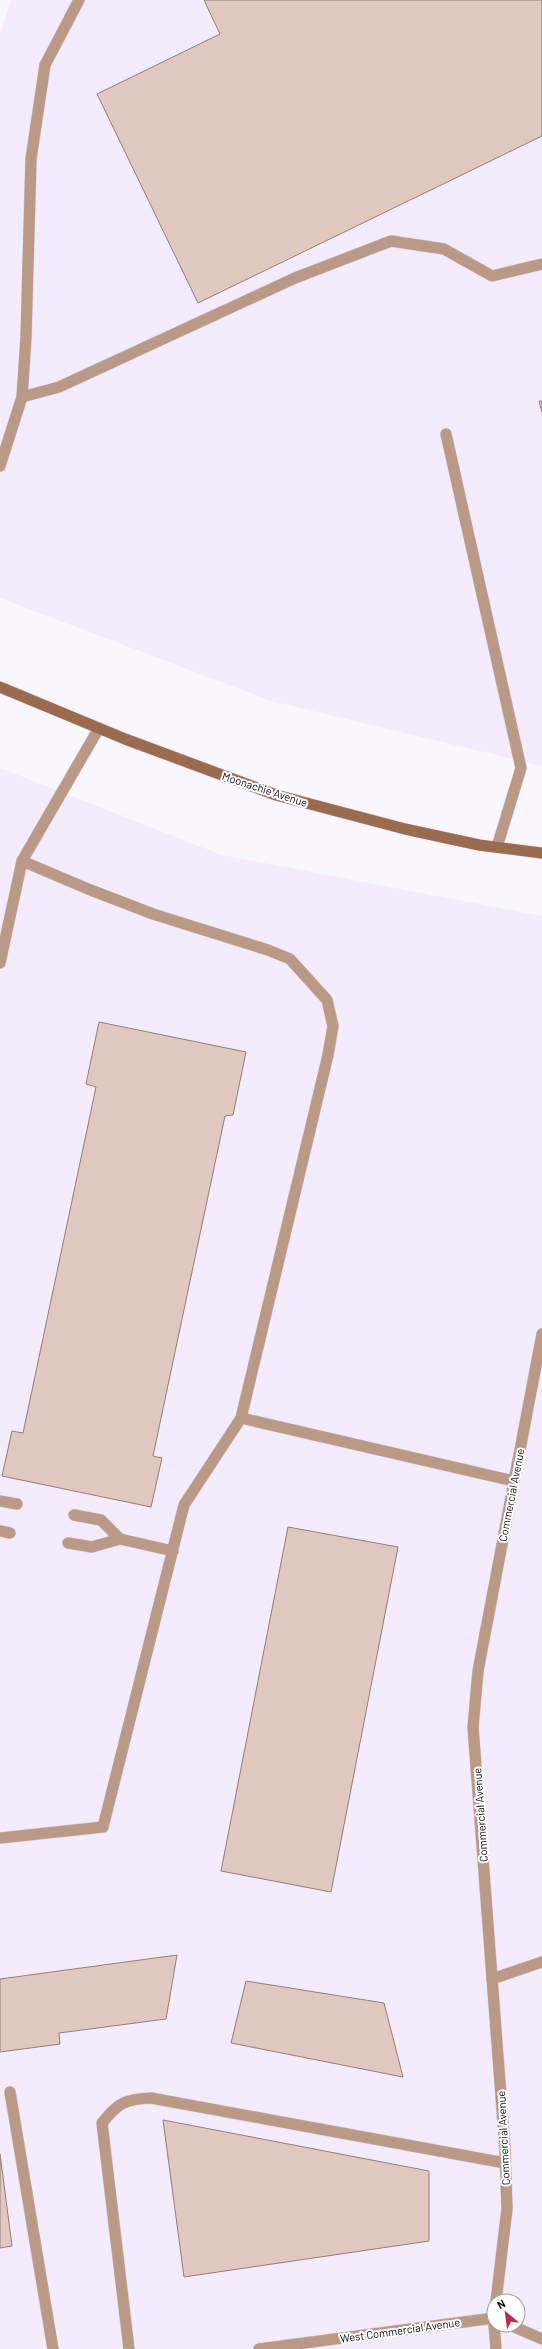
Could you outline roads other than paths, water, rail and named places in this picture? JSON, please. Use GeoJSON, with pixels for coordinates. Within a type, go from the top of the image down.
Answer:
{"type":"FeatureCollection","features":[{"type":"Feature","properties":{"kind":"main road","name":"Moonachie Avenue"},"geometry":{"type":"LineString","coordinates":[[0,687],[99,728],[276,795],[406,829],[497,848],[542,853]]}},
{"type":"Feature","properties":{"kind":"street"},"geometry":{"type":"LineString","coordinates":[[0,466],[22,397],[26,337],[32,152],[45,65],[79,0]]}},
{"type":"Feature","properties":{"kind":"street"},"geometry":{"type":"LineString","coordinates":[[22,397],[59,387],[295,278],[391,241],[444,249],[492,276],[542,264]]}},
{"type":"Feature","properties":{"kind":"street"},"geometry":{"type":"LineString","coordinates":[[446,434],[521,768],[497,848]]}},
{"type":"Feature","properties":{"kind":"street"},"geometry":{"type":"LineString","coordinates":[[0,964],[22,861],[99,728]]}},
{"type":"Feature","properties":{"kind":"street"},"geometry":{"type":"LineString","coordinates":[[0,1838],[103,1827],[184,1505],[241,1418],[328,1055],[333,1026],[327,1000],[290,959],[268,950],[153,914],[88,889],[22,861]]}},
{"type":"Feature","properties":{"kind":"street","name":"Commercial Avenue"},"geometry":{"type":"LineString","coordinates":[[497,2293],[507,2209],[492,1979],[473,1727],[478,1671],[542,1334]]}},
{"type":"Feature","properties":{"kind":"street"},"geometry":{"type":"LineString","coordinates":[[241,1418],[514,1481]]}},
{"type":"Feature","properties":{"kind":"street"},"geometry":{"type":"LineString","coordinates":[[0,1501],[17,1504]]}},
{"type":"Feature","properties":{"kind":"street"},"geometry":{"type":"LineString","coordinates":[[74,1515],[101,1520],[120,1539]]}},
{"type":"Feature","properties":{"kind":"street"},"geometry":{"type":"LineString","coordinates":[[68,1543],[92,1547],[120,1539],[172,1551]]}},
{"type":"Feature","properties":{"kind":"street"},"geometry":{"type":"LineString","coordinates":[[492,1979],[542,1962]]}},
{"type":"Feature","properties":{"kind":"street"},"geometry":{"type":"LineString","coordinates":[[10,2092],[53,2349]]}},
{"type":"Feature","properties":{"kind":"street"},"geometry":{"type":"LineString","coordinates":[[130,2349],[102,2123],[113,2109],[129,2099],[151,2098],[505,2164]]}},
{"type":"Feature","properties":{"kind":"street","name":"West Commercial Avenue"},"geometry":{"type":"LineString","coordinates":[[259,2349],[486,2319]]}},
{"type":"Feature","properties":{"kind":"street"},"geometry":{"type":"LineString","coordinates":[[526,2332],[542,2338]]}},
{"type":"Feature","properties":{"kind":"street"},"geometry":{"type":"LineString","coordinates":[[495,2333],[496,2349]]}}]}
